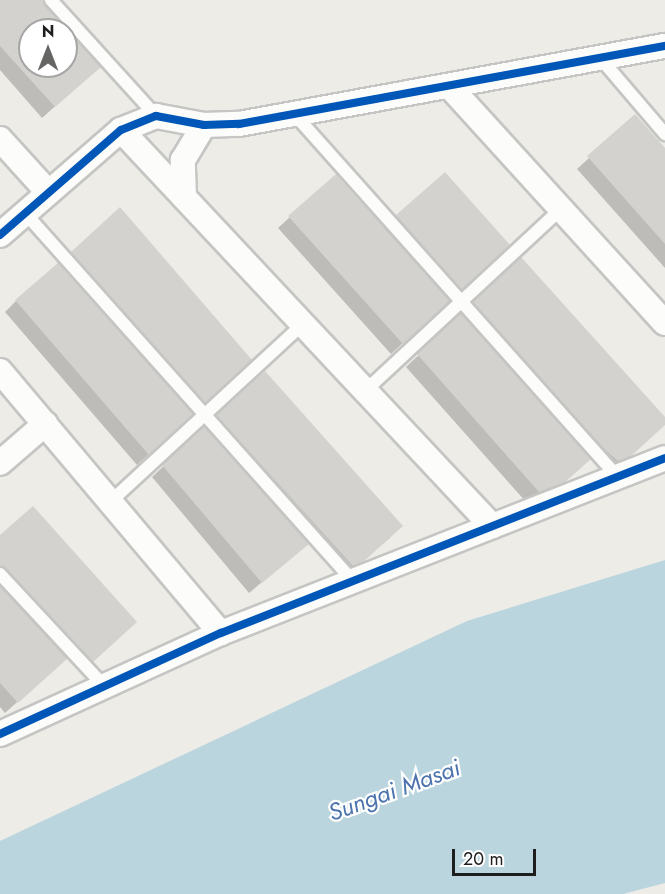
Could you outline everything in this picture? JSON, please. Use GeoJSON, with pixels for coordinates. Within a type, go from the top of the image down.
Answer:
{"type":"FeatureCollection","features":[{"type":"Feature","properties":{"kind":"street"},"geometry":{"type":"LineString","coordinates":[[0,235],[121,130],[156,116],[204,124],[296,116],[665,46]]}},
{"type":"Feature","properties":{"kind":"street"},"geometry":{"type":"LineString","coordinates":[[450,87],[561,209],[661,313]]}},
{"type":"Feature","properties":{"kind":"street"},"geometry":{"type":"LineString","coordinates":[[184,197],[183,160],[204,124]]}},
{"type":"Feature","properties":{"kind":"street"},"geometry":{"type":"LineString","coordinates":[[121,130],[492,526]]}},
{"type":"Feature","properties":{"kind":"street"},"geometry":{"type":"LineString","coordinates":[[0,139],[48,192]]}},
{"type":"Feature","properties":{"kind":"street"},"geometry":{"type":"LineString","coordinates":[[0,371],[221,633]]}},
{"type":"Feature","properties":{"kind":"street"},"geometry":{"type":"LineString","coordinates":[[0,463],[45,424]]}},
{"type":"Feature","properties":{"kind":"street"},"geometry":{"type":"LineString","coordinates":[[0,734],[221,633],[665,458]]}},
{"type":"Feature","properties":{"kind":"lane"},"geometry":{"type":"LineString","coordinates":[[51,0],[156,116]]}},
{"type":"Feature","properties":{"kind":"lane"},"geometry":{"type":"LineString","coordinates":[[601,59],[665,134]]}},
{"type":"Feature","properties":{"kind":"lane"},"geometry":{"type":"LineString","coordinates":[[296,116],[618,477]]}},
{"type":"Feature","properties":{"kind":"lane"},"geometry":{"type":"LineString","coordinates":[[365,391],[561,209]]}},
{"type":"Feature","properties":{"kind":"lane"},"geometry":{"type":"LineString","coordinates":[[25,213],[353,581]]}},
{"type":"Feature","properties":{"kind":"lane"},"geometry":{"type":"LineString","coordinates":[[110,502],[303,324]]}},
{"type":"Feature","properties":{"kind":"lane"},"geometry":{"type":"LineString","coordinates":[[0,574],[104,686]]}},
{"type":"Feature","properties":{"kind":"water","name":"Sungai Masai"},"geometry":{"type":"Polygon","coordinates":[[[665,560],[665,883],[623,894],[0,894],[0,841],[467,621],[665,560]]]}},
{"type":"Feature","properties":{"kind":"building"},"geometry":{"type":"Polygon","coordinates":[[[0,0],[43,0],[59,18],[18,18],[18,66],[0,46],[0,0]]]}},
{"type":"Feature","properties":{"kind":"building"},"geometry":{"type":"Polygon","coordinates":[[[78,40],[101,67],[55,107],[29,78],[78,78],[78,40]]]}},
{"type":"Feature","properties":{"kind":"building"},"geometry":{"type":"Polygon","coordinates":[[[635,114],[665,148],[665,244],[587,156],[635,114]]]}},
{"type":"Feature","properties":{"kind":"building"},"geometry":{"type":"Polygon","coordinates":[[[445,172],[510,245],[462,290],[396,215],[445,172]]]}},
{"type":"Feature","properties":{"kind":"building"},"geometry":{"type":"Polygon","coordinates":[[[336,174],[450,301],[403,344],[288,216],[336,174]]]}},
{"type":"Feature","properties":{"kind":"building"},"geometry":{"type":"Polygon","coordinates":[[[120,207],[252,360],[205,403],[71,252],[120,207]]]}},
{"type":"Feature","properties":{"kind":"building"},"geometry":{"type":"Polygon","coordinates":[[[521,257],[665,417],[665,425],[630,457],[618,461],[603,448],[473,302],[521,257]]]}},
{"type":"Feature","properties":{"kind":"building"},"geometry":{"type":"Polygon","coordinates":[[[58,263],[193,414],[149,455],[15,300],[58,263]]]}},
{"type":"Feature","properties":{"kind":"building"},"geometry":{"type":"Polygon","coordinates":[[[461,313],[591,459],[564,483],[539,492],[417,354],[461,313]]]}},
{"type":"Feature","properties":{"kind":"building"},"geometry":{"type":"Polygon","coordinates":[[[265,371],[403,526],[363,562],[353,566],[216,415],[265,371]]]}},
{"type":"Feature","properties":{"kind":"building"},"geometry":{"type":"Polygon","coordinates":[[[204,426],[309,544],[262,583],[162,465],[204,426]]]}},
{"type":"Feature","properties":{"kind":"building"},"geometry":{"type":"Polygon","coordinates":[[[33,506],[137,622],[93,662],[0,566],[0,535],[33,506]]]}},
{"type":"Feature","properties":{"kind":"building"},"geometry":{"type":"Polygon","coordinates":[[[0,586],[67,659],[18,703],[0,683],[0,586]]]}},
{"type":"Feature","properties":{"kind":"cycle path"},"geometry":{"type":"LineString","coordinates":[[0,235],[121,130],[156,116],[204,125],[239,124],[665,46]]}},
{"type":"Feature","properties":{"kind":"cycle path"},"geometry":{"type":"LineString","coordinates":[[0,734],[221,633],[665,458]]}}]}
